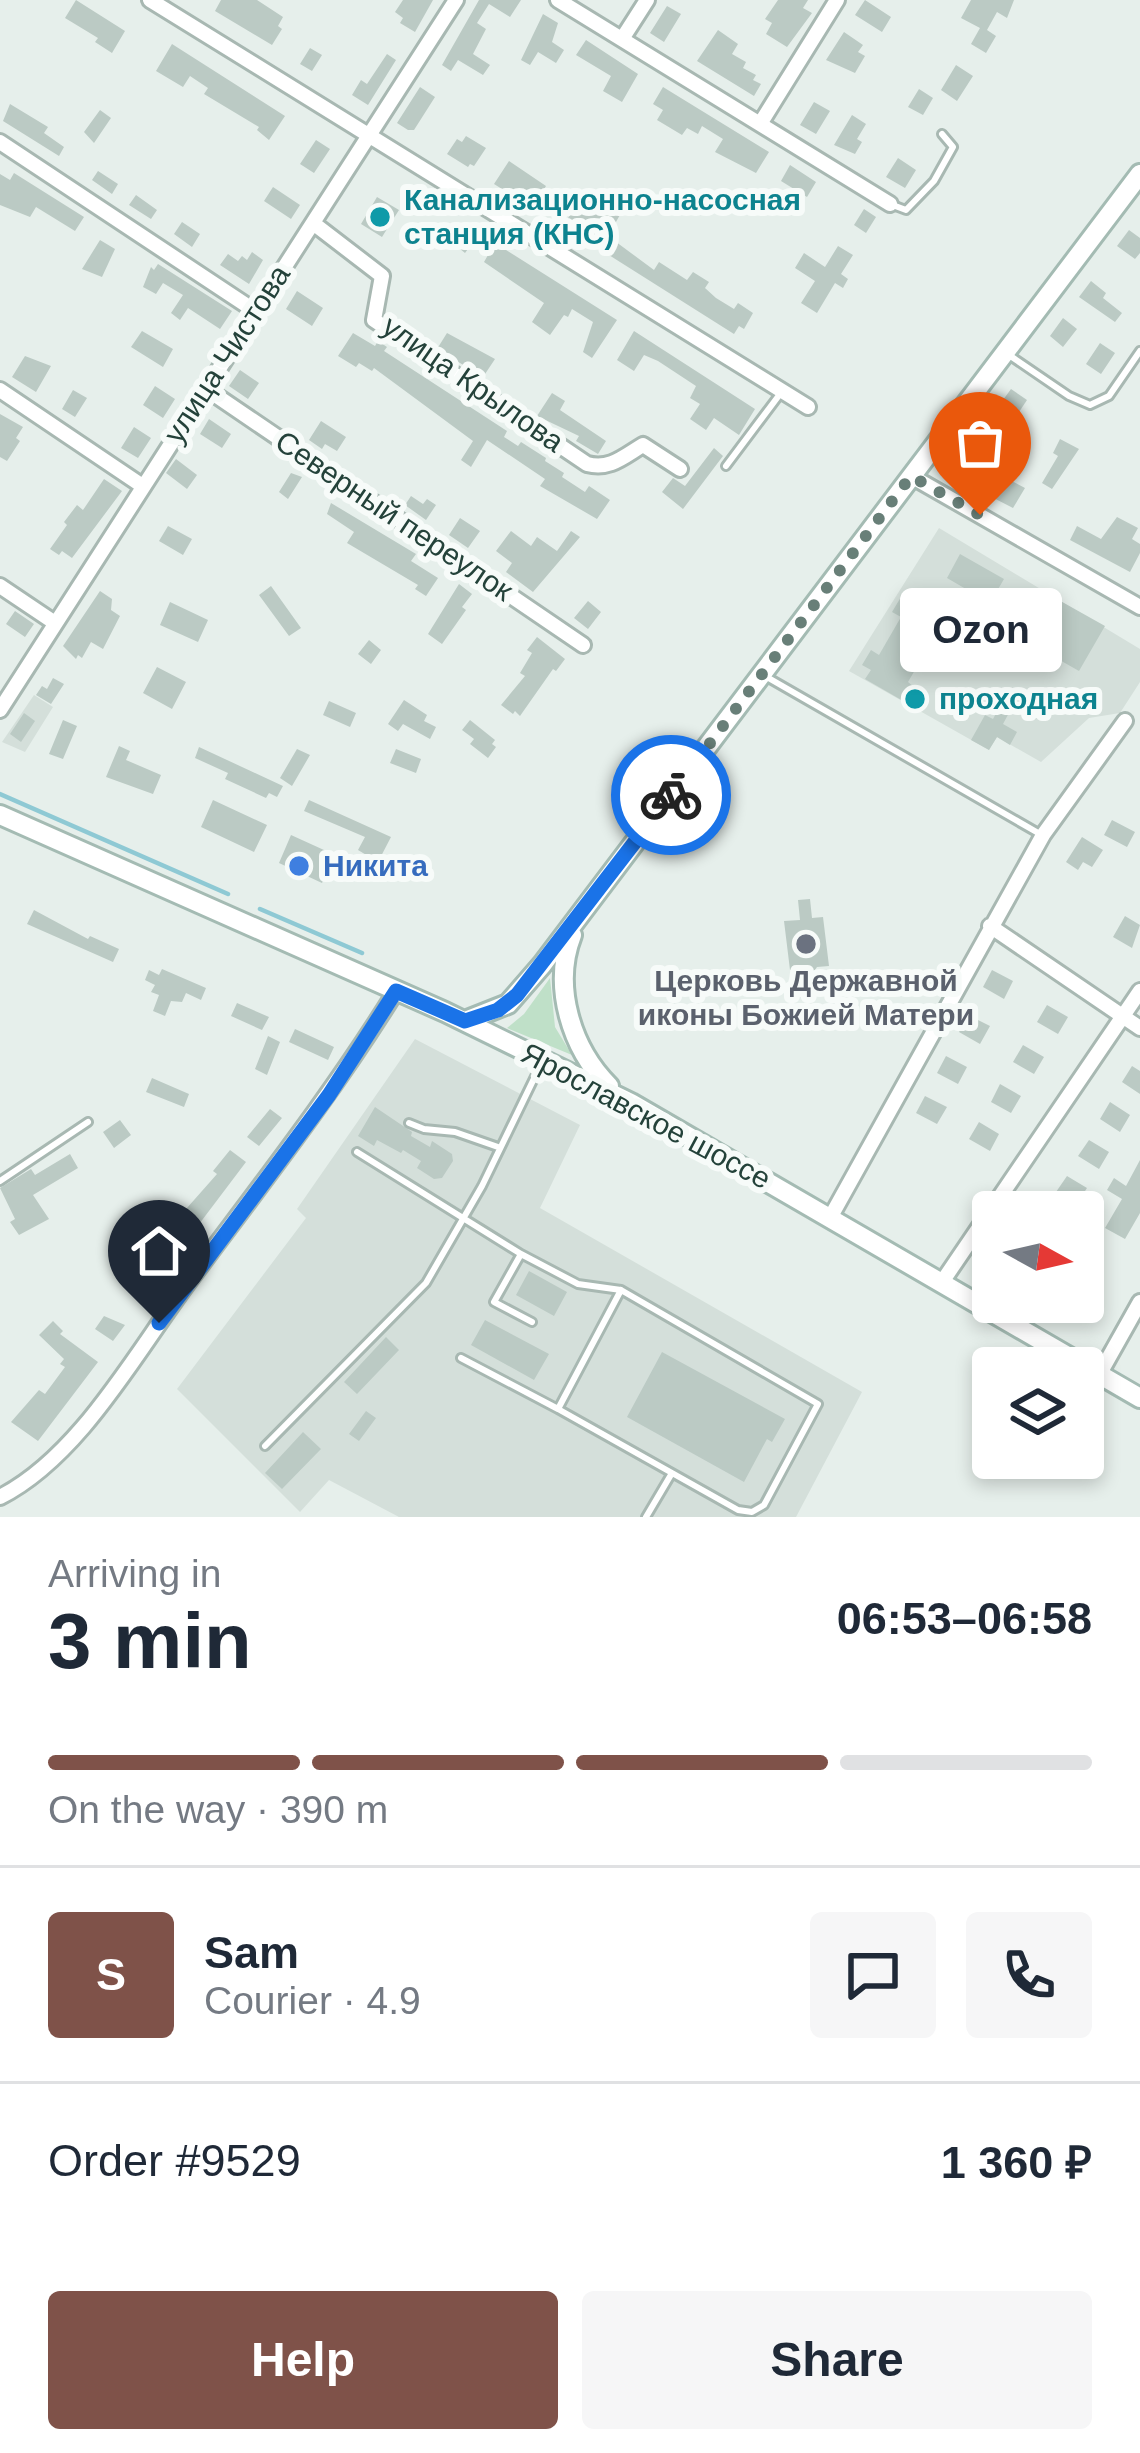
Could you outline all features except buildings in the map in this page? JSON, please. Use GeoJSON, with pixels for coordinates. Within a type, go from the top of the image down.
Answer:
{"type":"FeatureCollection","features":[{"type":"Feature","properties":{"kind":"main road"},"geometry":{"type":"LineString","coordinates":[[465,1021],[508,1004],[581,914],[1140,175]]}},
{"type":"Feature","properties":{"kind":"main road","name":"Ярославское шоссе"},"geometry":{"type":"LineString","coordinates":[[0,815],[465,1021],[631,1103],[1052,1347]]}},
{"type":"Feature","properties":{"kind":"main road"},"geometry":{"type":"LineString","coordinates":[[581,914],[564,968],[572,1029],[605,1082],[631,1103]]}},
{"type":"Feature","properties":{"kind":"main road","name":"Ярославское шоссе"},"geometry":{"type":"LineString","coordinates":[[1104,1378],[1140,1398]]}},
{"type":"Feature","properties":{"kind":"street"},"geometry":{"type":"LineString","coordinates":[[150,0],[808,407]]}},
{"type":"Feature","properties":{"kind":"street","name":"улица Чистова"},"geometry":{"type":"LineString","coordinates":[[0,710],[456,0]]}},
{"type":"Feature","properties":{"kind":"street"},"geometry":{"type":"LineString","coordinates":[[558,0],[890,204]]}},
{"type":"Feature","properties":{"kind":"street"},"geometry":{"type":"LineString","coordinates":[[622,39],[647,0]]}},
{"type":"Feature","properties":{"kind":"street"},"geometry":{"type":"LineString","coordinates":[[760,124],[837,0]]}},
{"type":"Feature","properties":{"kind":"street"},"geometry":{"type":"LineString","coordinates":[[0,142],[255,311]]}},
{"type":"Feature","properties":{"kind":"street","name":"улица Крылова"},"geometry":{"type":"LineString","coordinates":[[313,223],[382,276],[374,320],[529,425],[587,464],[611,465],[643,445],[680,470]]}},
{"type":"Feature","properties":{"kind":"street","name":"Северный переулок"},"geometry":{"type":"LineString","coordinates":[[205,388],[583,645]]}},
{"type":"Feature","properties":{"kind":"street"},"geometry":{"type":"LineString","coordinates":[[0,390],[141,485]]}},
{"type":"Feature","properties":{"kind":"street"},"geometry":{"type":"LineString","coordinates":[[911,476],[1138,602]]}},
{"type":"Feature","properties":{"kind":"street"},"geometry":{"type":"LineString","coordinates":[[0,586],[55,623]]}},
{"type":"Feature","properties":{"kind":"street"},"geometry":{"type":"LineString","coordinates":[[830,1218],[989,926],[1043,836],[1125,721]]}},
{"type":"Feature","properties":{"kind":"street"},"geometry":{"type":"LineString","coordinates":[[989,926],[1140,1028]]}},
{"type":"Feature","properties":{"kind":"street"},"geometry":{"type":"LineString","coordinates":[[0,1497],[40,1474],[92,1413],[329,1095],[396,991]]}},
{"type":"Feature","properties":{"kind":"street"},"geometry":{"type":"LineString","coordinates":[[943,1282],[1140,991]]}},
{"type":"Feature","properties":{"kind":"street"},"geometry":{"type":"LineString","coordinates":[[1104,1366],[1140,1302]]}},
{"type":"Feature","properties":{"kind":"lane"},"geometry":{"type":"LineString","coordinates":[[890,204],[906,210],[934,181],[953,147],[942,134]]}},
{"type":"Feature","properties":{"kind":"lane"},"geometry":{"type":"LineString","coordinates":[[1006,353],[1090,405],[1109,396],[1140,351]]}},
{"type":"Feature","properties":{"kind":"lane"},"geometry":{"type":"LineString","coordinates":[[726,466],[782,392]]}},
{"type":"Feature","properties":{"kind":"lane"},"geometry":{"type":"LineString","coordinates":[[762,674],[1043,836]]}},
{"type":"Feature","properties":{"kind":"lane"},"geometry":{"type":"LineString","coordinates":[[265,1446],[426,1283],[543,1059]]}},
{"type":"Feature","properties":{"kind":"lane"},"geometry":{"type":"LineString","coordinates":[[0,1181],[88,1122]]}},
{"type":"Feature","properties":{"kind":"lane"},"geometry":{"type":"LineString","coordinates":[[410,1123],[498,1147]]}},
{"type":"Feature","properties":{"kind":"lane"},"geometry":{"type":"LineString","coordinates":[[357,1152],[521,1254],[578,1284],[620,1290],[818,1405],[764,1505],[752,1512],[738,1510],[461,1358]]}},
{"type":"Feature","properties":{"kind":"lane"},"geometry":{"type":"LineString","coordinates":[[521,1254],[494,1301],[532,1322]]}},
{"type":"Feature","properties":{"kind":"lane"},"geometry":{"type":"LineString","coordinates":[[558,1409],[620,1290]]}},
{"type":"Feature","properties":{"kind":"lane"},"geometry":{"type":"LineString","coordinates":[[646,1517],[673,1473]]}},
{"type":"Feature","properties":{"kind":"shaded area"},"geometry":{"type":"Polygon","coordinates":[[[939,528],[1140,649],[1140,682],[1120,713],[1089,718],[1041,762],[997,737],[989,750],[849,671],[939,528]]]}},
{"type":"Feature","properties":{"kind":"shaded area"},"geometry":{"type":"Polygon","coordinates":[[[34,695],[53,707],[25,752],[2,742],[34,695]]]}},
{"type":"Feature","properties":{"kind":"shaded area"},"geometry":{"type":"Polygon","coordinates":[[[415,1039],[580,1125],[540,1208],[862,1392],[796,1517],[399,1517],[329,1480],[300,1512],[177,1389],[306,1218],[297,1209],[415,1039]]]}},
{"type":"Feature","properties":{"kind":"green space"},"geometry":{"type":"Polygon","coordinates":[[[550,978],[555,1027],[572,1055],[507,1028],[524,1014],[550,978]]]}},
{"type":"Feature","properties":{"kind":"waterway"},"geometry":{"type":"LineString","coordinates":[[0,794],[228,894]]}},
{"type":"Feature","properties":{"kind":"waterway"},"geometry":{"type":"LineString","coordinates":[[260,909],[362,953]]}},
{"type":"Feature","properties":{"kind":"way so far"},"geometry":{"type":"LineString","coordinates":[[671,795],[911,476],[980,515]]}},
{"type":"Feature","properties":{"kind":"place","name":"Канализационно-насосная станция (КНС)"},"geometry":{"type":"Point","coordinates":[380,217]}},
{"type":"Feature","properties":{"kind":"place","name":"Ozon"},"geometry":{"type":"Point","coordinates":[980,515]}},
{"type":"Feature","properties":{"kind":"place","name":"проходная"},"geometry":{"type":"Point","coordinates":[915,699]}},
{"type":"Feature","properties":{"kind":"place","name":"Никита"},"geometry":{"type":"Point","coordinates":[299,866]}},
{"type":"Feature","properties":{"kind":"place","name":"Церковь Державной иконы Божией Матери"},"geometry":{"type":"Point","coordinates":[806,944]}},
{"type":"Feature","properties":{"kind":"route"},"geometry":{"type":"LineString","coordinates":[[159,1323],[329,1095],[396,991],[465,1021],[508,1004],[671,795]]}}]}
